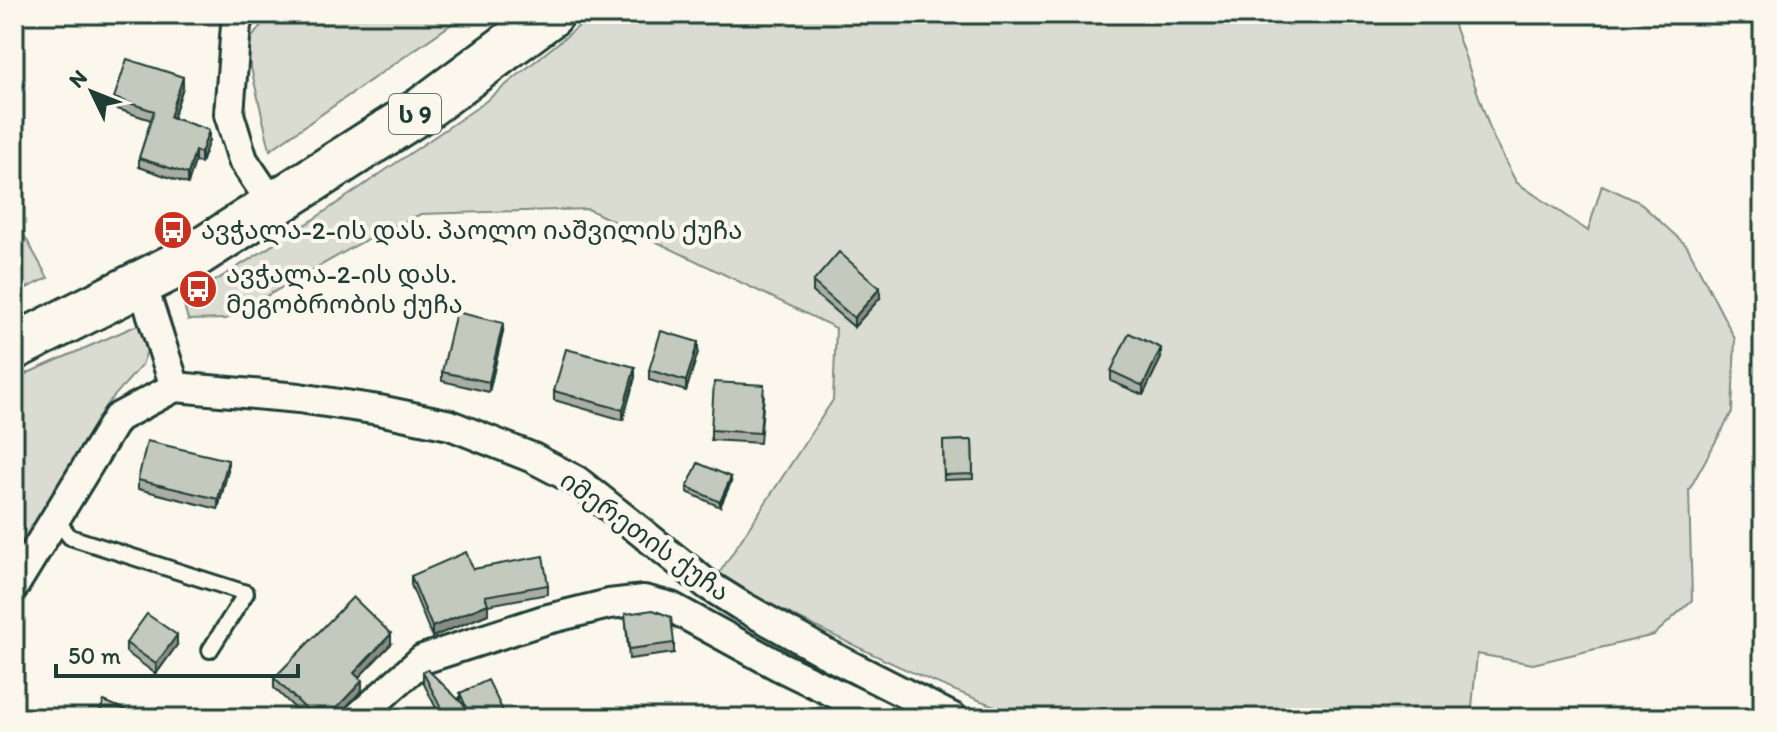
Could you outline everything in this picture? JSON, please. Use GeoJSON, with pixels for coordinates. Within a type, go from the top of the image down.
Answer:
{"type":"FeatureCollection","features":[{"type":"Feature","properties":{"kind":"highway","name":"ს 9"},"geometry":{"type":"LineString","coordinates":[[14,347],[187,260],[423,109],[551,14]]}},
{"type":"Feature","properties":{"kind":"street"},"geometry":{"type":"LineString","coordinates":[[240,14],[236,25],[229,114],[243,160],[274,206]]}},
{"type":"Feature","properties":{"kind":"street"},"geometry":{"type":"LineString","coordinates":[[14,586],[117,418],[175,387],[142,284]]}},
{"type":"Feature","properties":{"kind":"street","name":"იმერეთის ქუჩა"},"geometry":{"type":"LineString","coordinates":[[175,387],[299,398],[379,410],[450,425],[533,458],[577,481],[708,585],[740,605],[952,718]]}},
{"type":"Feature","properties":{"kind":"street"},"geometry":{"type":"LineString","coordinates":[[357,718],[423,659],[544,620],[609,604],[644,600],[671,607],[779,666],[886,718]]}},
{"type":"Feature","properties":{"kind":"lane"},"geometry":{"type":"LineString","coordinates":[[56,519],[70,537],[246,593],[210,650]]}},
{"type":"Feature","properties":{"kind":"shaded area"},"geometry":{"type":"Polygon","coordinates":[[[269,14],[466,14],[270,150],[246,46],[269,14]]]}},
{"type":"Feature","properties":{"kind":"shaded area"},"geometry":{"type":"Polygon","coordinates":[[[594,14],[1450,14],[1493,137],[1516,182],[1588,231],[1602,185],[1639,202],[1687,246],[1735,339],[1732,412],[1689,490],[1692,600],[1654,635],[1533,664],[1477,654],[1471,718],[1029,718],[910,671],[716,578],[833,400],[836,328],[588,209],[421,214],[378,233],[226,319],[188,320],[183,301],[311,221],[481,105],[594,14]]]}},
{"type":"Feature","properties":{"kind":"shaded area"},"geometry":{"type":"Polygon","coordinates":[[[14,217],[48,278],[14,294],[14,217]]]}},
{"type":"Feature","properties":{"kind":"shaded area"},"geometry":{"type":"Polygon","coordinates":[[[147,321],[151,339],[142,365],[107,404],[18,549],[14,547],[14,379],[147,321]]]}},
{"type":"Feature","properties":{"kind":"building"},"geometry":{"type":"Polygon","coordinates":[[[127,59],[183,77],[170,117],[209,130],[201,153],[195,151],[188,174],[139,158],[154,111],[114,98],[127,59]]]}},
{"type":"Feature","properties":{"kind":"building"},"geometry":{"type":"Polygon","coordinates":[[[839,252],[880,288],[854,318],[813,282],[839,252]]]}},
{"type":"Feature","properties":{"kind":"building"},"geometry":{"type":"Polygon","coordinates":[[[456,312],[503,323],[489,382],[442,372],[456,312]]]}},
{"type":"Feature","properties":{"kind":"building"},"geometry":{"type":"Polygon","coordinates":[[[661,331],[698,342],[686,381],[649,370],[661,331]]]}},
{"type":"Feature","properties":{"kind":"building"},"geometry":{"type":"Polygon","coordinates":[[[1129,333],[1161,348],[1143,386],[1111,371],[1129,333]]]}},
{"type":"Feature","properties":{"kind":"building"},"geometry":{"type":"Polygon","coordinates":[[[566,349],[635,367],[623,410],[554,391],[566,349]]]}},
{"type":"Feature","properties":{"kind":"building"},"geometry":{"type":"Polygon","coordinates":[[[714,382],[764,385],[760,433],[711,430],[714,382]]]}},
{"type":"Feature","properties":{"kind":"building"},"geometry":{"type":"Polygon","coordinates":[[[972,440],[973,474],[944,475],[943,441],[972,440]]]}},
{"type":"Feature","properties":{"kind":"building"},"geometry":{"type":"Polygon","coordinates":[[[147,441],[228,460],[218,499],[138,480],[147,441]]]}},
{"type":"Feature","properties":{"kind":"building"},"geometry":{"type":"Polygon","coordinates":[[[698,463],[731,477],[720,502],[687,487],[698,463]]]}},
{"type":"Feature","properties":{"kind":"building"},"geometry":{"type":"Polygon","coordinates":[[[466,552],[473,569],[543,556],[548,585],[485,596],[488,604],[432,627],[411,576],[466,552]]]}},
{"type":"Feature","properties":{"kind":"building"},"geometry":{"type":"Polygon","coordinates":[[[353,597],[391,634],[354,673],[362,681],[327,718],[315,718],[274,678],[353,597]]]}},
{"type":"Feature","properties":{"kind":"building"},"geometry":{"type":"Polygon","coordinates":[[[653,610],[671,617],[674,643],[629,649],[625,614],[653,610]]]}},
{"type":"Feature","properties":{"kind":"building"},"geometry":{"type":"Polygon","coordinates":[[[147,614],[177,635],[156,664],[126,643],[147,614]]]}},
{"type":"Feature","properties":{"kind":"building"},"geometry":{"type":"Polygon","coordinates":[[[427,669],[466,707],[460,693],[488,680],[504,713],[494,718],[446,718],[423,672],[427,669]]]}},
{"type":"Feature","properties":{"kind":"building"},"geometry":{"type":"Polygon","coordinates":[[[104,701],[140,716],[97,718],[104,701]]]}},
{"type":"Feature","properties":{"kind":"place","name":"ავჭალა-2-ის დას. პაოლო იაშვილის ქუჩა"},"geometry":{"type":"Point","coordinates":[173,230]}},
{"type":"Feature","properties":{"kind":"place","name":"ავჭალა-2-ის დას. მეგობრობის ქუჩა"},"geometry":{"type":"Point","coordinates":[198,289]}}]}
